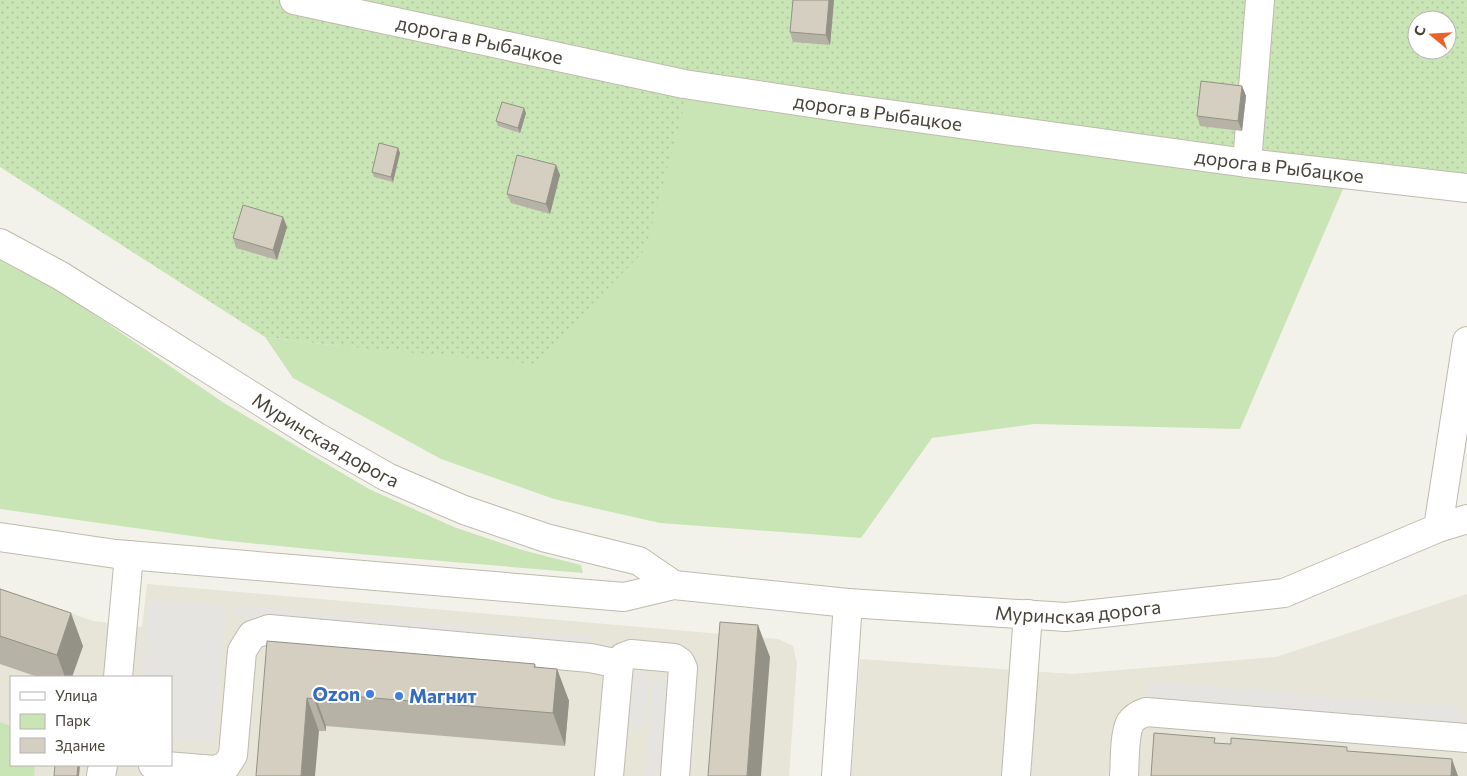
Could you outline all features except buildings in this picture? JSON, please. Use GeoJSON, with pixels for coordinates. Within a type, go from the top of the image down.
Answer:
{"type":"FeatureCollection","features":[{"type":"Feature","properties":{"kind":"street","name":"дорога в Рыбацкое"},"geometry":{"type":"LineString","coordinates":[[294,0],[684,84],[844,108],[1247,163],[1467,188]]}},
{"type":"Feature","properties":{"kind":"street"},"geometry":{"type":"LineString","coordinates":[[1247,163],[1260,0]]}},
{"type":"Feature","properties":{"kind":"street","name":"Муринская дорога"},"geometry":{"type":"LineString","coordinates":[[0,243],[61,276],[387,478],[464,510],[537,535],[639,561],[674,585]]}},
{"type":"Feature","properties":{"kind":"street"},"geometry":{"type":"LineString","coordinates":[[1438,528],[1467,341]]}},
{"type":"Feature","properties":{"kind":"street","name":"Муринская дорога"},"geometry":{"type":"LineString","coordinates":[[0,536],[129,555],[624,597],[674,585],[848,602],[1066,617],[1284,593],[1438,528],[1467,519]]}},
{"type":"Feature","properties":{"kind":"street"},"geometry":{"type":"LineString","coordinates":[[118,676],[129,555]]}},
{"type":"Feature","properties":{"kind":"street"},"geometry":{"type":"LineString","coordinates":[[836,776],[848,602]]}},
{"type":"Feature","properties":{"kind":"street"},"geometry":{"type":"LineString","coordinates":[[1016,776],[1028,614]]}},
{"type":"Feature","properties":{"kind":"street"},"geometry":{"type":"LineString","coordinates":[[165,766],[215,770],[226,766],[233,755],[242,651],[252,635],[270,629],[590,658],[618,664]]}},
{"type":"Feature","properties":{"kind":"street"},"geometry":{"type":"LineString","coordinates":[[609,776],[618,664],[623,657],[632,654],[674,658],[680,662],[683,668],[674,776]]}},
{"type":"Feature","properties":{"kind":"street"},"geometry":{"type":"LineString","coordinates":[[1124,776],[1127,732],[1130,723],[1137,716],[1146,712],[1467,738]]}},
{"type":"Feature","properties":{"kind":"shaded area"},"geometry":{"type":"Polygon","coordinates":[[[147,584],[778,639],[793,646],[797,663],[789,776],[0,776],[0,588],[93,621],[142,627],[147,584]]]}},
{"type":"Feature","properties":{"kind":"shaded area"},"geometry":{"type":"Polygon","coordinates":[[[1467,594],[1467,776],[851,776],[860,659],[1072,674],[1276,657],[1467,594]]]}},
{"type":"Feature","properties":{"kind":"shaded area"},"geometry":{"type":"Polygon","coordinates":[[[149,599],[226,606],[214,743],[172,739],[172,676],[142,676],[149,599]]]}},
{"type":"Feature","properties":{"kind":"shaded area"},"geometry":{"type":"Polygon","coordinates":[[[235,605],[592,637],[591,648],[234,616],[235,605]]]}},
{"type":"Feature","properties":{"kind":"shaded area"},"geometry":{"type":"Polygon","coordinates":[[[631,671],[650,673],[645,728],[626,726],[631,671]]]}},
{"type":"Feature","properties":{"kind":"shaded area"},"geometry":{"type":"Polygon","coordinates":[[[653,678],[671,679],[663,776],[645,776],[653,678]]]}},
{"type":"Feature","properties":{"kind":"shaded area"},"geometry":{"type":"Polygon","coordinates":[[[1149,681],[1463,708],[1462,727],[1147,701],[1149,681]]]}},
{"type":"Feature","properties":{"kind":"green space"},"geometry":{"type":"Polygon","coordinates":[[[0,0],[1467,0],[1467,189],[692,78],[645,250],[534,364],[265,337],[0,167],[0,0]]]}},
{"type":"Feature","properties":{"kind":"green space"},"geometry":{"type":"Polygon","coordinates":[[[691,78],[1349,175],[1240,429],[1034,424],[932,438],[861,538],[660,523],[554,499],[441,459],[293,378],[265,337],[340,346],[691,78]]]}},
{"type":"Feature","properties":{"kind":"green space"},"geometry":{"type":"Polygon","coordinates":[[[0,259],[70,298],[224,403],[369,489],[454,527],[522,550],[581,565],[583,573],[220,540],[0,509],[0,259]]]}},
{"type":"Feature","properties":{"kind":"green space"},"geometry":{"type":"Polygon","coordinates":[[[0,722],[10,726],[10,766],[35,766],[34,776],[0,776],[0,722]]]}},
{"type":"Feature","properties":{"kind":"place","name":"Ozon"},"geometry":{"type":"Point","coordinates":[370,694]}},
{"type":"Feature","properties":{"kind":"place","name":"Магнит"},"geometry":{"type":"Point","coordinates":[399,696]}}]}
